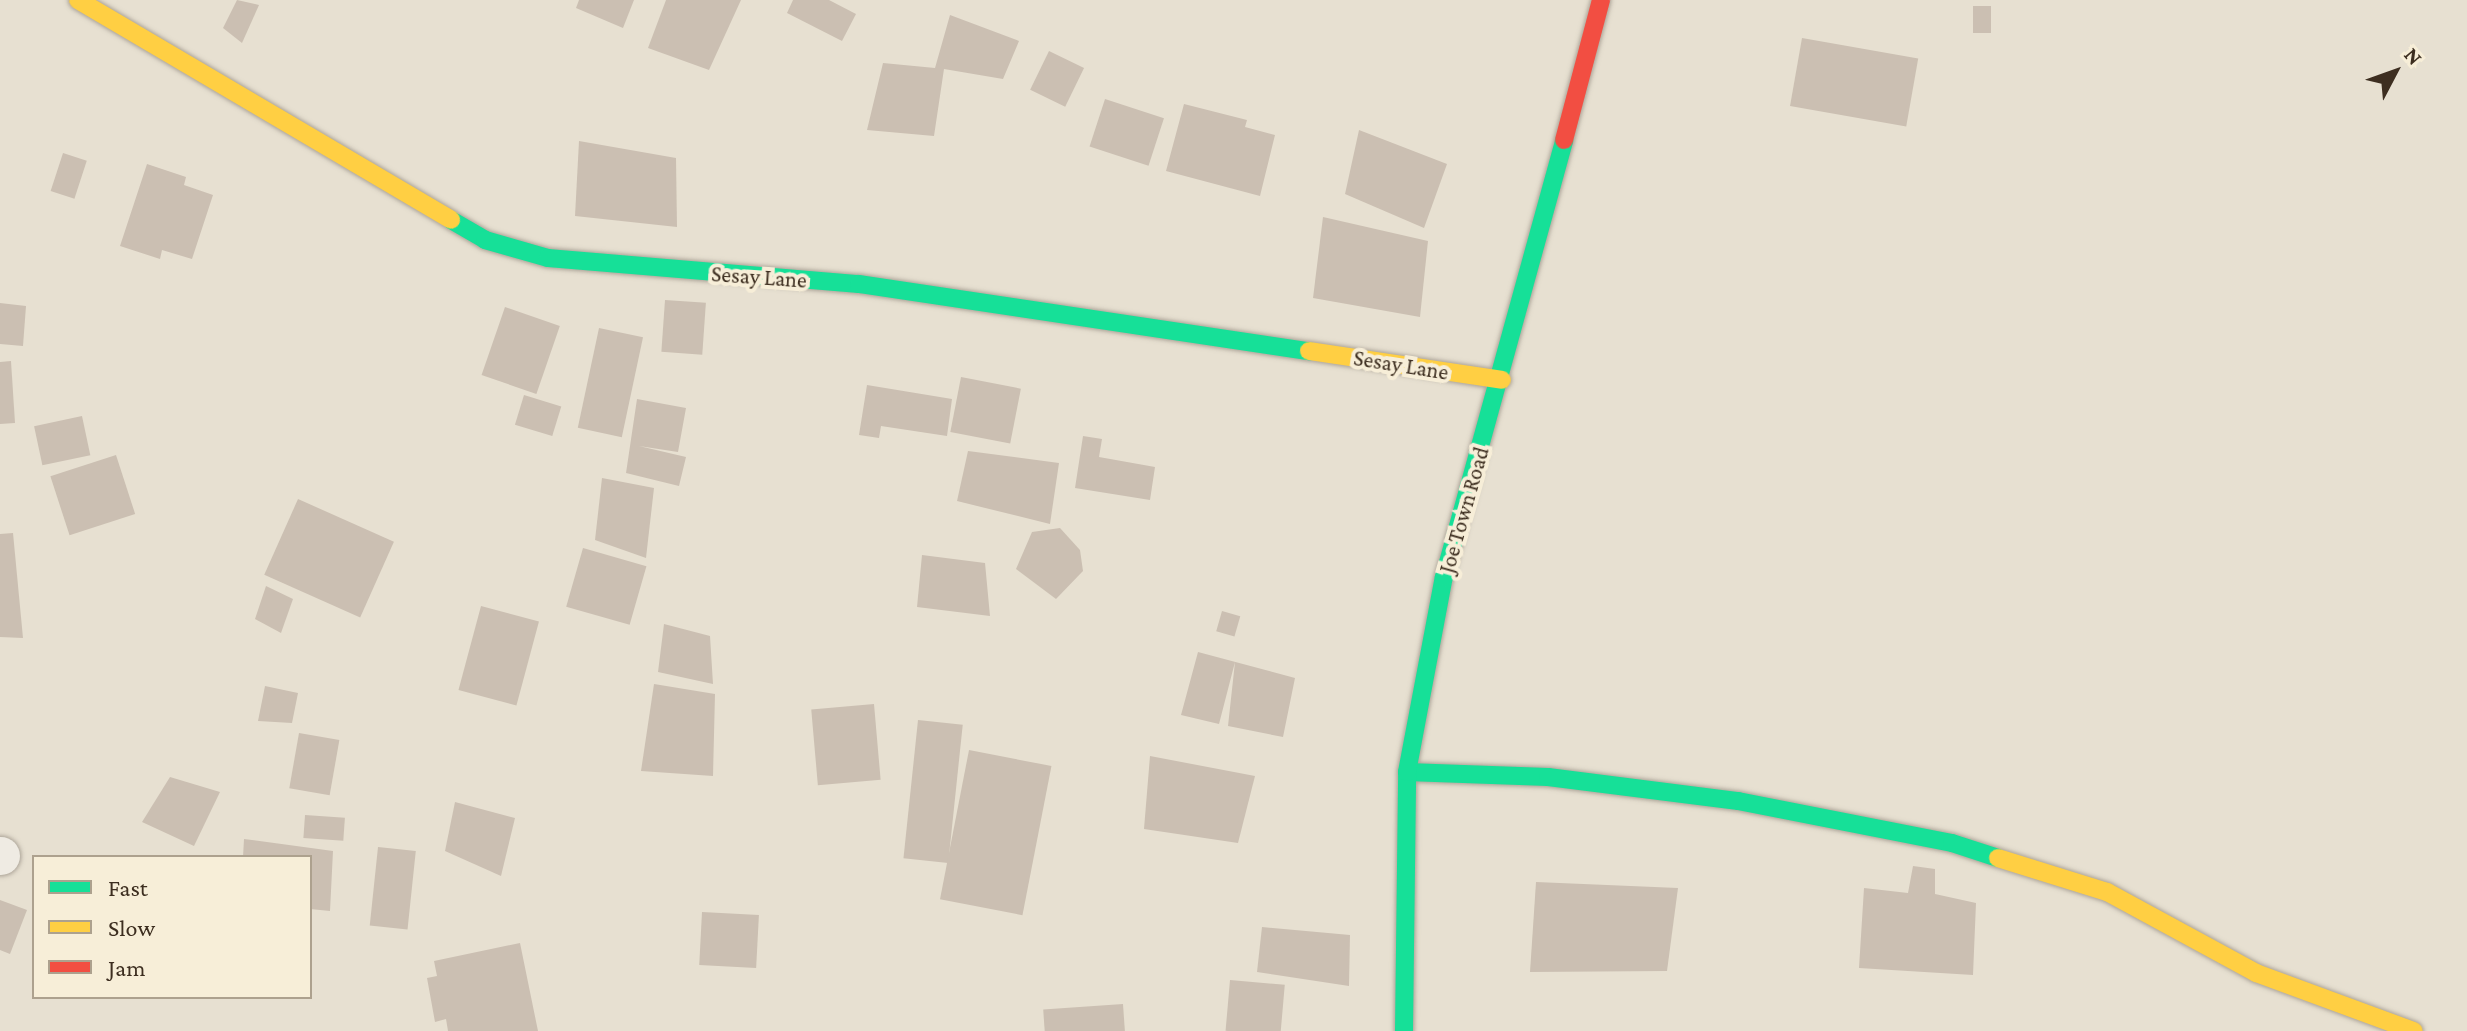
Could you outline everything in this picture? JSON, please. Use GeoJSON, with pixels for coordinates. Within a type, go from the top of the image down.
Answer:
{"type":"FeatureCollection","features":[{"type":"Feature","properties":{"kind":"street","name":"Sesay Lane"},"geometry":{"type":"LineString","coordinates":[[78,0],[485,240],[548,258],[859,284],[1502,380]]}},
{"type":"Feature","properties":{"kind":"street","name":"Joe Town Road"},"geometry":{"type":"LineString","coordinates":[[1404,1031],[1407,772],[1444,577],[1502,380],[1601,0]]}},
{"type":"Feature","properties":{"kind":"street"},"geometry":{"type":"LineString","coordinates":[[1407,772],[1564,779],[1738,801],[1952,843],[2107,892],[2256,973],[2414,1031]]}},
{"type":"Feature","properties":{"kind":"building"},"geometry":{"type":"Polygon","coordinates":[[[237,0],[259,5],[242,43],[223,28],[237,0]]]}},
{"type":"Feature","properties":{"kind":"building"},"geometry":{"type":"Polygon","coordinates":[[[579,0],[634,0],[623,28],[576,8],[579,0]]]}},
{"type":"Feature","properties":{"kind":"building"},"geometry":{"type":"Polygon","coordinates":[[[666,0],[741,0],[709,70],[648,48],[666,0]]]}},
{"type":"Feature","properties":{"kind":"building"},"geometry":{"type":"Polygon","coordinates":[[[793,0],[829,0],[856,14],[842,41],[787,13],[793,0]]]}},
{"type":"Feature","properties":{"kind":"building"},"geometry":{"type":"Polygon","coordinates":[[[1973,6],[1991,6],[1991,33],[1973,33],[1973,6]]]}},
{"type":"Feature","properties":{"kind":"building"},"geometry":{"type":"Polygon","coordinates":[[[950,15],[1019,41],[1003,79],[944,69],[934,136],[867,130],[883,63],[935,68],[950,15]]]}},
{"type":"Feature","properties":{"kind":"building"},"geometry":{"type":"Polygon","coordinates":[[[1802,38],[1918,58],[1906,126],[1790,106],[1802,38]]]}},
{"type":"Feature","properties":{"kind":"building"},"geometry":{"type":"Polygon","coordinates":[[[1049,51],[1084,68],[1065,107],[1030,90],[1049,51]]]}},
{"type":"Feature","properties":{"kind":"building"},"geometry":{"type":"Polygon","coordinates":[[[1105,99],[1164,118],[1149,166],[1090,147],[1105,99]]]}},
{"type":"Feature","properties":{"kind":"building"},"geometry":{"type":"Polygon","coordinates":[[[1184,104],[1247,120],[1245,127],[1275,135],[1260,196],[1166,171],[1184,104]]]}},
{"type":"Feature","properties":{"kind":"building"},"geometry":{"type":"Polygon","coordinates":[[[1359,130],[1447,164],[1424,228],[1345,194],[1359,130]]]}},
{"type":"Feature","properties":{"kind":"building"},"geometry":{"type":"Polygon","coordinates":[[[579,141],[676,158],[677,227],[575,216],[579,141]]]}},
{"type":"Feature","properties":{"kind":"building"},"geometry":{"type":"Polygon","coordinates":[[[63,153],[87,161],[74,199],[51,191],[63,153]]]}},
{"type":"Feature","properties":{"kind":"building"},"geometry":{"type":"Polygon","coordinates":[[[147,164],[186,177],[184,185],[213,195],[192,259],[162,250],[160,259],[120,246],[147,164]]]}},
{"type":"Feature","properties":{"kind":"building"},"geometry":{"type":"Polygon","coordinates":[[[1323,217],[1428,241],[1420,317],[1313,298],[1323,217]]]}},
{"type":"Feature","properties":{"kind":"building"},"geometry":{"type":"Polygon","coordinates":[[[665,300],[706,303],[702,355],[661,352],[665,300]]]}},
{"type":"Feature","properties":{"kind":"building"},"geometry":{"type":"Polygon","coordinates":[[[0,303],[26,306],[23,346],[0,344],[0,303]]]}},
{"type":"Feature","properties":{"kind":"building"},"geometry":{"type":"Polygon","coordinates":[[[505,307],[560,326],[536,394],[482,375],[505,307]]]}},
{"type":"Feature","properties":{"kind":"building"},"geometry":{"type":"Polygon","coordinates":[[[599,328],[643,337],[622,437],[578,428],[599,328]]]}},
{"type":"Feature","properties":{"kind":"building"},"geometry":{"type":"Polygon","coordinates":[[[11,361],[15,423],[0,424],[0,362],[11,361]]]}},
{"type":"Feature","properties":{"kind":"building"},"geometry":{"type":"Polygon","coordinates":[[[961,377],[1021,389],[1010,444],[950,432],[961,377]]]}},
{"type":"Feature","properties":{"kind":"building"},"geometry":{"type":"Polygon","coordinates":[[[867,385],[952,399],[947,436],[881,426],[879,438],[859,435],[867,385]]]}},
{"type":"Feature","properties":{"kind":"building"},"geometry":{"type":"Polygon","coordinates":[[[524,395],[561,406],[552,436],[515,425],[524,395]]]}},
{"type":"Feature","properties":{"kind":"building"},"geometry":{"type":"Polygon","coordinates":[[[637,399],[686,408],[678,452],[639,446],[686,457],[679,486],[626,473],[637,399]]]}},
{"type":"Feature","properties":{"kind":"building"},"geometry":{"type":"Polygon","coordinates":[[[82,416],[90,455],[42,465],[34,426],[82,416]]]}},
{"type":"Feature","properties":{"kind":"building"},"geometry":{"type":"Polygon","coordinates":[[[1083,436],[1102,439],[1099,457],[1155,467],[1150,500],[1075,488],[1083,436]]]}},
{"type":"Feature","properties":{"kind":"building"},"geometry":{"type":"Polygon","coordinates":[[[968,451],[1059,463],[1050,524],[957,501],[968,451]]]}},
{"type":"Feature","properties":{"kind":"building"},"geometry":{"type":"Polygon","coordinates":[[[116,455],[135,514],[70,535],[50,476],[116,455]]]}},
{"type":"Feature","properties":{"kind":"building"},"geometry":{"type":"Polygon","coordinates":[[[602,478],[654,488],[646,558],[595,540],[602,478]]]}},
{"type":"Feature","properties":{"kind":"building"},"geometry":{"type":"Polygon","coordinates":[[[298,499],[394,542],[360,618],[264,575],[298,499]]]}},
{"type":"Feature","properties":{"kind":"building"},"geometry":{"type":"Polygon","coordinates":[[[1060,528],[1080,550],[1083,571],[1056,599],[1016,569],[1032,532],[1060,528]]]}},
{"type":"Feature","properties":{"kind":"building"},"geometry":{"type":"Polygon","coordinates":[[[13,533],[23,638],[0,637],[0,534],[13,533]]]}},
{"type":"Feature","properties":{"kind":"building"},"geometry":{"type":"Polygon","coordinates":[[[583,548],[646,566],[630,625],[566,607],[583,548]]]}},
{"type":"Feature","properties":{"kind":"building"},"geometry":{"type":"Polygon","coordinates":[[[922,555],[985,563],[990,616],[917,607],[922,555]]]}},
{"type":"Feature","properties":{"kind":"building"},"geometry":{"type":"Polygon","coordinates":[[[266,586],[293,599],[281,633],[255,619],[266,586]]]}},
{"type":"Feature","properties":{"kind":"building"},"geometry":{"type":"Polygon","coordinates":[[[481,606],[539,622],[516,706],[458,690],[481,606]]]}},
{"type":"Feature","properties":{"kind":"building"},"geometry":{"type":"Polygon","coordinates":[[[1222,611],[1240,616],[1234,636],[1216,631],[1222,611]]]}},
{"type":"Feature","properties":{"kind":"building"},"geometry":{"type":"Polygon","coordinates":[[[664,624],[710,636],[713,684],[658,672],[664,624]]]}},
{"type":"Feature","properties":{"kind":"building"},"geometry":{"type":"Polygon","coordinates":[[[1198,652],[1295,678],[1283,737],[1228,726],[1235,662],[1219,724],[1181,715],[1198,652]]]}},
{"type":"Feature","properties":{"kind":"building"},"geometry":{"type":"Polygon","coordinates":[[[654,684],[715,694],[713,776],[641,771],[654,684]]]}},
{"type":"Feature","properties":{"kind":"building"},"geometry":{"type":"Polygon","coordinates":[[[265,686],[298,693],[292,723],[258,721],[265,686]]]}},
{"type":"Feature","properties":{"kind":"building"},"geometry":{"type":"Polygon","coordinates":[[[874,704],[881,780],[818,785],[811,709],[874,704]]]}},
{"type":"Feature","properties":{"kind":"building"},"geometry":{"type":"Polygon","coordinates":[[[918,720],[963,725],[948,863],[903,858],[918,720]]]}},
{"type":"Feature","properties":{"kind":"building"},"geometry":{"type":"Polygon","coordinates":[[[299,733],[339,740],[330,795],[289,788],[299,733]]]}},
{"type":"Feature","properties":{"kind":"building"},"geometry":{"type":"Polygon","coordinates":[[[969,750],[1051,766],[1022,915],[940,899],[969,750]]]}},
{"type":"Feature","properties":{"kind":"building"},"geometry":{"type":"Polygon","coordinates":[[[1150,756],[1255,776],[1238,843],[1144,829],[1150,756]]]}},
{"type":"Feature","properties":{"kind":"building"},"geometry":{"type":"Polygon","coordinates":[[[170,777],[220,792],[194,846],[142,822],[170,777]]]}},
{"type":"Feature","properties":{"kind":"building"},"geometry":{"type":"Polygon","coordinates":[[[455,802],[515,818],[501,876],[445,851],[455,802]]]}},
{"type":"Feature","properties":{"kind":"building"},"geometry":{"type":"Polygon","coordinates":[[[305,815],[345,818],[343,841],[303,838],[305,815]]]}},
{"type":"Feature","properties":{"kind":"building"},"geometry":{"type":"Polygon","coordinates":[[[244,839],[333,851],[330,911],[312,909],[312,855],[243,855],[244,839]]]}},
{"type":"Feature","properties":{"kind":"building"},"geometry":{"type":"Polygon","coordinates":[[[378,847],[416,851],[408,930],[370,926],[378,847]]]}},
{"type":"Feature","properties":{"kind":"building"},"geometry":{"type":"Polygon","coordinates":[[[1913,866],[1935,869],[1935,894],[1976,903],[1973,975],[1859,968],[1864,888],[1908,893],[1913,866]]]}},
{"type":"Feature","properties":{"kind":"building"},"geometry":{"type":"Polygon","coordinates":[[[1536,882],[1678,888],[1667,971],[1530,972],[1536,882]]]}},
{"type":"Feature","properties":{"kind":"building"},"geometry":{"type":"Polygon","coordinates":[[[0,900],[27,910],[10,954],[0,950],[0,900]]]}},
{"type":"Feature","properties":{"kind":"building"},"geometry":{"type":"Polygon","coordinates":[[[702,912],[759,915],[756,968],[699,965],[702,912]]]}},
{"type":"Feature","properties":{"kind":"building"},"geometry":{"type":"Polygon","coordinates":[[[1262,927],[1350,935],[1349,986],[1257,972],[1262,927]]]}},
{"type":"Feature","properties":{"kind":"building"},"geometry":{"type":"Polygon","coordinates":[[[520,943],[538,1031],[448,1031],[446,1019],[435,1022],[427,978],[437,976],[434,961],[520,943]]]}},
{"type":"Feature","properties":{"kind":"building"},"geometry":{"type":"Polygon","coordinates":[[[1230,980],[1285,985],[1281,1031],[1226,1031],[1230,980]]]}},
{"type":"Feature","properties":{"kind":"building"},"geometry":{"type":"Polygon","coordinates":[[[1123,1004],[1125,1031],[1045,1031],[1043,1010],[1123,1004]]]}},
{"type":"Feature","properties":{"kind":"traffic: fast"},"geometry":{"type":"LineString","coordinates":[[1404,1031],[1407,772],[1444,577],[1564,140]]}},
{"type":"Feature","properties":{"kind":"traffic: fast"},"geometry":{"type":"LineString","coordinates":[[451,220],[485,240],[548,258],[859,284],[1309,351]]}},
{"type":"Feature","properties":{"kind":"traffic: fast"},"geometry":{"type":"LineString","coordinates":[[1407,772],[1548,777],[1738,801],[1952,843],[1998,858]]}},
{"type":"Feature","properties":{"kind":"traffic: slow"},"geometry":{"type":"LineString","coordinates":[[78,0],[451,220]]}},
{"type":"Feature","properties":{"kind":"traffic: slow"},"geometry":{"type":"LineString","coordinates":[[1309,351],[1502,380]]}},
{"type":"Feature","properties":{"kind":"traffic: slow"},"geometry":{"type":"LineString","coordinates":[[1998,858],[2107,892],[2256,973],[2414,1031]]}},
{"type":"Feature","properties":{"kind":"traffic: jam"},"geometry":{"type":"LineString","coordinates":[[1564,140],[1601,0]]}}]}
